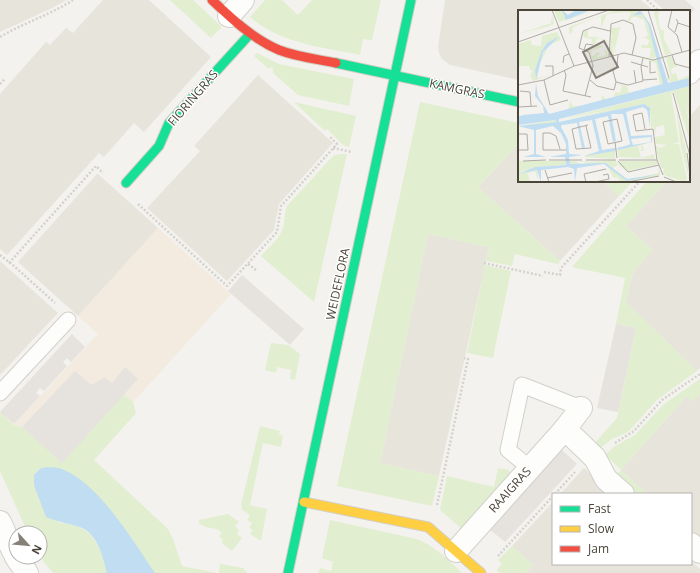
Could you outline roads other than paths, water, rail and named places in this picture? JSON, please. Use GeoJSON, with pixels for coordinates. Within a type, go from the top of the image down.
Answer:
{"type":"FeatureCollection","features":[{"type":"Feature","properties":{"kind":"street"},"geometry":{"type":"LineString","coordinates":[[212,0],[236,8],[250,34],[265,44],[282,52],[395,75]]}},
{"type":"Feature","properties":{"kind":"street","name":"WEIDEFLORA"},"geometry":{"type":"LineString","coordinates":[[288,573],[411,0]]}},
{"type":"Feature","properties":{"kind":"street","name":"FIORINGRAS"},"geometry":{"type":"LineString","coordinates":[[126,183],[159,146],[168,123],[250,34]]}},
{"type":"Feature","properties":{"kind":"street"},"geometry":{"type":"LineString","coordinates":[[690,72],[700,61]]}},
{"type":"Feature","properties":{"kind":"street","name":"KAMGRAS"},"geometry":{"type":"LineString","coordinates":[[395,75],[518,102]]}},
{"type":"Feature","properties":{"kind":"street","name":"RAAIGRAS"},"geometry":{"type":"LineString","coordinates":[[456,551],[565,429],[581,408]]}},
{"type":"Feature","properties":{"kind":"street"},"geometry":{"type":"LineString","coordinates":[[565,429],[595,458],[606,479],[622,493]]}},
{"type":"Feature","properties":{"kind":"street"},"geometry":{"type":"LineString","coordinates":[[304,502],[428,527],[481,573]]}},
{"type":"Feature","properties":{"kind":"street"},"geometry":{"type":"LineString","coordinates":[[0,522],[8,540]]}},
{"type":"Feature","properties":{"kind":"street"},"geometry":{"type":"LineString","coordinates":[[692,545],[700,552]]}},
{"type":"Feature","properties":{"kind":"lane"},"geometry":{"type":"LineString","coordinates":[[0,393],[68,320]]}},
{"type":"Feature","properties":{"kind":"lane"},"geometry":{"type":"LineString","coordinates":[[530,468],[508,450],[522,385],[581,408]]}},
{"type":"Feature","properties":{"kind":"water"},"geometry":{"type":"Polygon","coordinates":[[[41,468],[59,468],[73,475],[87,485],[113,513],[155,573],[107,573],[96,541],[88,531],[46,517],[34,485],[34,475],[41,468]]]}}]}
